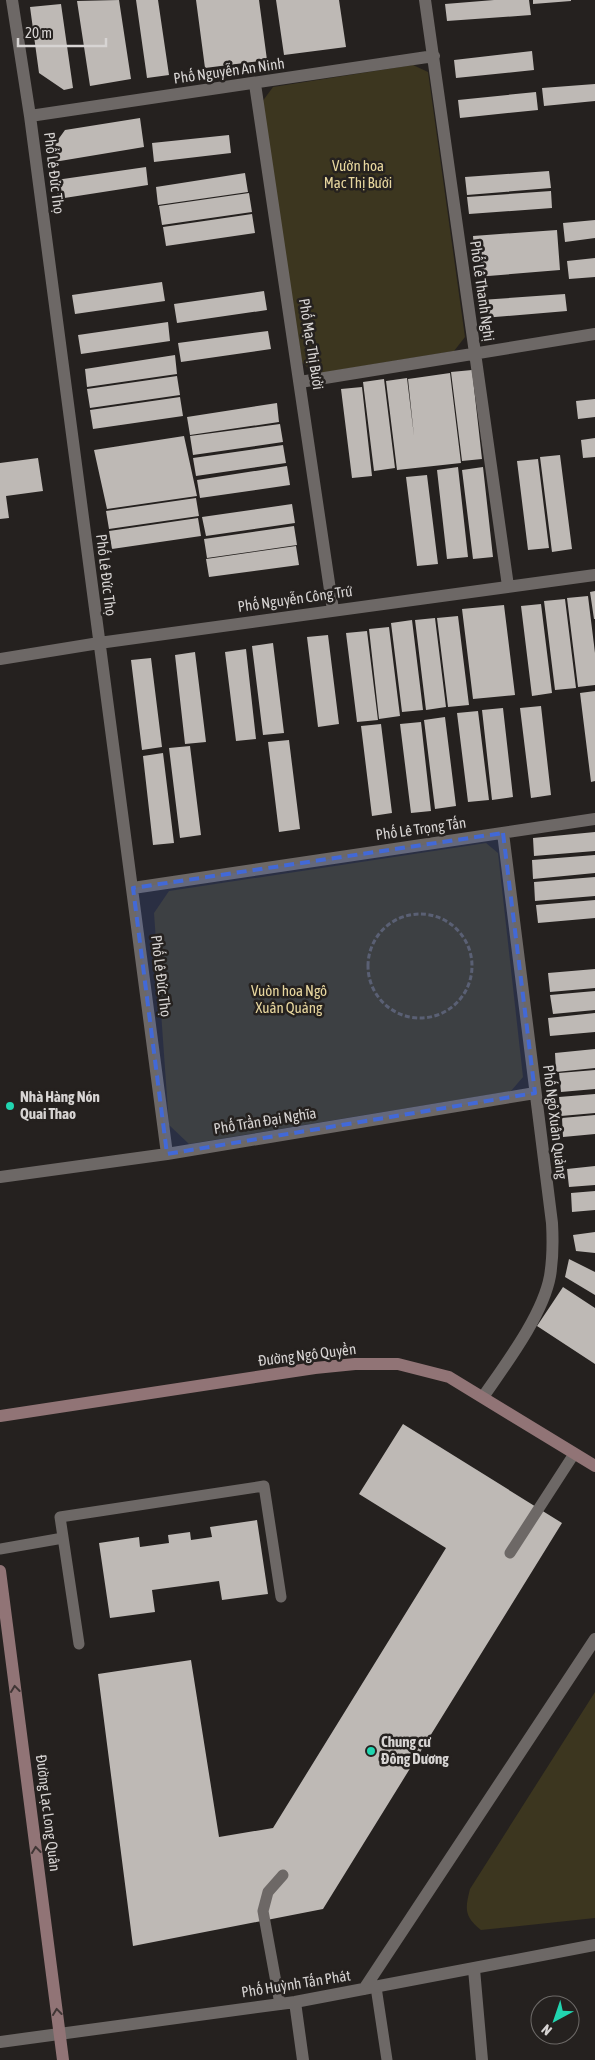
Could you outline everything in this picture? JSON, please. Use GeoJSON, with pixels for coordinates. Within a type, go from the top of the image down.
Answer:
{"type":"FeatureCollection","features":[{"type":"Feature","properties":{"kind":"street","name":"Phố Lê Đức Thọ"},"geometry":{"type":"LineString","coordinates":[[12,0],[30,116],[167,1154]]}},
{"type":"Feature","properties":{"kind":"street","name":"Phố Lê Thanh Nghị"},"geometry":{"type":"LineString","coordinates":[[425,0],[508,586]]}},
{"type":"Feature","properties":{"kind":"street","name":"Phố Nguyễn An Ninh"},"geometry":{"type":"LineString","coordinates":[[30,116],[434,56]]}},
{"type":"Feature","properties":{"kind":"street","name":"Phố Mạc Thị Bưởi"},"geometry":{"type":"LineString","coordinates":[[255,84],[333,610]]}},
{"type":"Feature","properties":{"kind":"street"},"geometry":{"type":"LineString","coordinates":[[300,382],[595,334]]}},
{"type":"Feature","properties":{"kind":"street","name":"Phố Nguyễn Công Trứ"},"geometry":{"type":"LineString","coordinates":[[0,659],[99,643],[595,575]]}},
{"type":"Feature","properties":{"kind":"street","name":"Phố Lê Trọng Tấn"},"geometry":{"type":"LineString","coordinates":[[133,888],[595,819]]}},
{"type":"Feature","properties":{"kind":"street","name":"Phố Ngô Xuân Quảng"},"geometry":{"type":"LineString","coordinates":[[483,1397],[524,1336],[550,1278],[553,1254],[552,1222],[503,834]]}},
{"type":"Feature","properties":{"kind":"street","name":"Phố Trần Đại Nghĩa"},"geometry":{"type":"LineString","coordinates":[[0,1177],[167,1154],[535,1093]]}},
{"type":"Feature","properties":{"kind":"street","name":"Đường Ngô Quyền"},"geometry":{"type":"LineString","coordinates":[[0,1416],[355,1364],[398,1364],[449,1377],[595,1466]]}},
{"type":"Feature","properties":{"kind":"street","name":"Đường Lạc Long Quân"},"geometry":{"type":"LineString","coordinates":[[0,1571],[62,2060]]}},
{"type":"Feature","properties":{"kind":"street"},"geometry":{"type":"LineString","coordinates":[[370,1988],[595,1640]]}},
{"type":"Feature","properties":{"kind":"street","name":"Phố Huỳnh Tấn Phát"},"geometry":{"type":"LineString","coordinates":[[0,2042],[295,2002],[595,1945]]}},
{"type":"Feature","properties":{"kind":"street"},"geometry":{"type":"LineString","coordinates":[[474,1969],[482,2060]]}},
{"type":"Feature","properties":{"kind":"street"},"geometry":{"type":"LineString","coordinates":[[295,2002],[303,2060]]}},
{"type":"Feature","properties":{"kind":"lane"},"geometry":{"type":"LineString","coordinates":[[510,1553],[574,1454]]}},
{"type":"Feature","properties":{"kind":"lane"},"geometry":{"type":"LineString","coordinates":[[80,1644],[60,1516],[264,1486],[281,1596]]}},
{"type":"Feature","properties":{"kind":"lane"},"geometry":{"type":"LineString","coordinates":[[0,1549],[63,1538]]}},
{"type":"Feature","properties":{"kind":"lane"},"geometry":{"type":"LineString","coordinates":[[280,2004],[264,1911],[268,1892],[283,1875]]}},
{"type":"Feature","properties":{"kind":"lane"},"geometry":{"type":"LineString","coordinates":[[370,1988],[387,2060]]}},
{"type":"Feature","properties":{"kind":"path"},"geometry":{"type":"LineString","coordinates":[[420,914],[438,917],[452,925],[463,937],[470,952],[472,969],[469,985],[461,999],[449,1010],[434,1017],[417,1019],[400,1015],[384,1005],[373,991],[368,974],[368,956],[375,939],[387,926],[402,917],[420,914]]}},
{"type":"Feature","properties":{"kind":"highlighted area"},"geometry":{"type":"Polygon","coordinates":[[[503,833],[535,1093],[167,1154],[133,888],[503,833]]]}},
{"type":"Feature","properties":{"kind":"green space","name":"Vườn hoa Mạc Thị Bưởi"},"geometry":{"type":"Polygon","coordinates":[[[413,65],[428,72],[465,337],[454,351],[314,374],[301,361],[262,102],[273,87],[413,65]]]}},
{"type":"Feature","properties":{"kind":"green space","name":"Vuòn hoa Ngô Xuân Quảng"},"geometry":{"type":"Polygon","coordinates":[[[486,843],[498,853],[523,1077],[511,1091],[189,1144],[169,1125],[154,913],[169,891],[486,843]]]}},
{"type":"Feature","properties":{"kind":"green space"},"geometry":{"type":"Polygon","coordinates":[[[595,1692],[595,1918],[481,1930],[471,1920],[467,1912],[470,1889],[595,1692]]]}},
{"type":"Feature","properties":{"kind":"building"},"geometry":{"type":"Polygon","coordinates":[[[119,0],[131,79],[90,86],[77,1],[119,0]]]}},
{"type":"Feature","properties":{"kind":"building"},"geometry":{"type":"Polygon","coordinates":[[[136,0],[158,0],[169,75],[147,78],[136,0]]]}},
{"type":"Feature","properties":{"kind":"building"},"geometry":{"type":"Polygon","coordinates":[[[196,0],[259,0],[267,60],[205,68],[196,0]]]}},
{"type":"Feature","properties":{"kind":"building"},"geometry":{"type":"Polygon","coordinates":[[[276,0],[339,0],[346,47],[284,55],[276,0]]]}},
{"type":"Feature","properties":{"kind":"building"},"geometry":{"type":"Polygon","coordinates":[[[494,0],[529,0],[531,15],[447,21],[445,4],[494,0]]]}},
{"type":"Feature","properties":{"kind":"building"},"geometry":{"type":"Polygon","coordinates":[[[533,0],[571,0],[571,1],[533,4],[533,0]]]}},
{"type":"Feature","properties":{"kind":"building"},"geometry":{"type":"Polygon","coordinates":[[[61,4],[73,88],[64,90],[39,73],[30,7],[61,4]]]}},
{"type":"Feature","properties":{"kind":"building"},"geometry":{"type":"Polygon","coordinates":[[[532,51],[534,70],[456,78],[454,60],[532,51]]]}},
{"type":"Feature","properties":{"kind":"building"},"geometry":{"type":"Polygon","coordinates":[[[595,84],[595,101],[544,106],[542,88],[595,84]]]}},
{"type":"Feature","properties":{"kind":"building"},"geometry":{"type":"Polygon","coordinates":[[[536,92],[538,110],[460,118],[458,100],[536,92]]]}},
{"type":"Feature","properties":{"kind":"building"},"geometry":{"type":"Polygon","coordinates":[[[140,118],[144,147],[54,162],[52,148],[65,130],[140,118]]]}},
{"type":"Feature","properties":{"kind":"building"},"geometry":{"type":"Polygon","coordinates":[[[229,135],[231,153],[154,162],[152,143],[229,135]]]}},
{"type":"Feature","properties":{"kind":"building"},"geometry":{"type":"Polygon","coordinates":[[[146,167],[148,185],[58,199],[56,180],[146,167]]]}},
{"type":"Feature","properties":{"kind":"building"},"geometry":{"type":"Polygon","coordinates":[[[549,171],[551,188],[467,195],[465,177],[549,171]]]}},
{"type":"Feature","properties":{"kind":"building"},"geometry":{"type":"Polygon","coordinates":[[[245,173],[248,192],[158,205],[156,187],[245,173]]]}},
{"type":"Feature","properties":{"kind":"building"},"geometry":{"type":"Polygon","coordinates":[[[551,191],[552,208],[469,214],[467,197],[551,191]]]}},
{"type":"Feature","properties":{"kind":"building"},"geometry":{"type":"Polygon","coordinates":[[[249,193],[252,212],[162,225],[159,206],[249,193]]]}},
{"type":"Feature","properties":{"kind":"building"},"geometry":{"type":"Polygon","coordinates":[[[252,214],[255,233],[166,246],[163,227],[252,214]]]}},
{"type":"Feature","properties":{"kind":"building"},"geometry":{"type":"Polygon","coordinates":[[[595,220],[595,238],[565,242],[563,223],[595,220]]]}},
{"type":"Feature","properties":{"kind":"building"},"geometry":{"type":"Polygon","coordinates":[[[557,230],[560,270],[476,277],[473,236],[557,230]]]}},
{"type":"Feature","properties":{"kind":"building"},"geometry":{"type":"Polygon","coordinates":[[[595,258],[595,277],[569,279],[567,261],[595,258]]]}},
{"type":"Feature","properties":{"kind":"building"},"geometry":{"type":"Polygon","coordinates":[[[162,282],[165,301],[75,314],[72,295],[162,282]]]}},
{"type":"Feature","properties":{"kind":"building"},"geometry":{"type":"Polygon","coordinates":[[[264,291],[267,310],[177,323],[174,304],[264,291]]]}},
{"type":"Feature","properties":{"kind":"building"},"geometry":{"type":"Polygon","coordinates":[[[565,294],[567,311],[483,318],[481,300],[565,294]]]}},
{"type":"Feature","properties":{"kind":"building"},"geometry":{"type":"Polygon","coordinates":[[[168,322],[170,341],[81,354],[78,335],[168,322]]]}},
{"type":"Feature","properties":{"kind":"building"},"geometry":{"type":"Polygon","coordinates":[[[268,331],[271,349],[181,362],[178,343],[268,331]]]}},
{"type":"Feature","properties":{"kind":"building"},"geometry":{"type":"Polygon","coordinates":[[[175,355],[177,374],[87,387],[85,369],[175,355]]]}},
{"type":"Feature","properties":{"kind":"building"},"geometry":{"type":"Polygon","coordinates":[[[472,370],[482,459],[462,461],[451,372],[472,370]]]}},
{"type":"Feature","properties":{"kind":"building"},"geometry":{"type":"Polygon","coordinates":[[[450,373],[461,463],[397,470],[386,381],[407,378],[414,436],[408,379],[450,373]]]}},
{"type":"Feature","properties":{"kind":"building"},"geometry":{"type":"Polygon","coordinates":[[[177,376],[180,395],[90,408],[87,389],[177,376]]]}},
{"type":"Feature","properties":{"kind":"building"},"geometry":{"type":"Polygon","coordinates":[[[384,379],[395,468],[374,471],[363,382],[384,379]]]}},
{"type":"Feature","properties":{"kind":"building"},"geometry":{"type":"Polygon","coordinates":[[[362,387],[372,476],[352,478],[341,389],[362,387]]]}},
{"type":"Feature","properties":{"kind":"building"},"geometry":{"type":"Polygon","coordinates":[[[180,397],[183,416],[93,429],[90,410],[180,397]]]}},
{"type":"Feature","properties":{"kind":"building"},"geometry":{"type":"Polygon","coordinates":[[[595,399],[595,417],[578,419],[576,401],[595,399]]]}},
{"type":"Feature","properties":{"kind":"building"},"geometry":{"type":"Polygon","coordinates":[[[277,403],[279,422],[190,435],[187,417],[277,403]]]}},
{"type":"Feature","properties":{"kind":"building"},"geometry":{"type":"Polygon","coordinates":[[[280,424],[283,442],[193,455],[190,436],[280,424]]]}},
{"type":"Feature","properties":{"kind":"building"},"geometry":{"type":"Polygon","coordinates":[[[184,436],[197,496],[107,509],[94,450],[184,436]]]}},
{"type":"Feature","properties":{"kind":"building"},"geometry":{"type":"Polygon","coordinates":[[[595,438],[595,457],[583,458],[581,440],[595,438]]]}},
{"type":"Feature","properties":{"kind":"building"},"geometry":{"type":"Polygon","coordinates":[[[283,445],[286,463],[196,476],[193,458],[283,445]]]}},
{"type":"Feature","properties":{"kind":"building"},"geometry":{"type":"Polygon","coordinates":[[[560,455],[572,549],[552,552],[540,457],[560,455]]]}},
{"type":"Feature","properties":{"kind":"building"},"geometry":{"type":"Polygon","coordinates":[[[38,458],[43,491],[6,496],[9,518],[0,519],[0,463],[38,458]]]}},
{"type":"Feature","properties":{"kind":"building"},"geometry":{"type":"Polygon","coordinates":[[[538,459],[549,548],[528,550],[517,461],[538,459]]]}},
{"type":"Feature","properties":{"kind":"building"},"geometry":{"type":"Polygon","coordinates":[[[287,466],[290,485],[200,498],[197,480],[287,466]]]}},
{"type":"Feature","properties":{"kind":"building"},"geometry":{"type":"Polygon","coordinates":[[[458,467],[468,557],[447,559],[437,470],[458,467]]]}},
{"type":"Feature","properties":{"kind":"building"},"geometry":{"type":"Polygon","coordinates":[[[483,467],[493,557],[473,559],[462,470],[483,467]]]}},
{"type":"Feature","properties":{"kind":"building"},"geometry":{"type":"Polygon","coordinates":[[[427,475],[438,564],[417,566],[406,477],[427,475]]]}},
{"type":"Feature","properties":{"kind":"building"},"geometry":{"type":"Polygon","coordinates":[[[196,498],[199,516],[109,529],[106,511],[196,498]]]}},
{"type":"Feature","properties":{"kind":"building"},"geometry":{"type":"Polygon","coordinates":[[[292,504],[295,523],[206,536],[202,517],[292,504]]]}},
{"type":"Feature","properties":{"kind":"building"},"geometry":{"type":"Polygon","coordinates":[[[198,518],[201,536],[112,549],[109,531],[198,518]]]}},
{"type":"Feature","properties":{"kind":"building"},"geometry":{"type":"Polygon","coordinates":[[[294,526],[297,545],[207,558],[204,539],[294,526]]]}},
{"type":"Feature","properties":{"kind":"building"},"geometry":{"type":"Polygon","coordinates":[[[296,546],[299,565],[209,577],[206,559],[296,546]]]}},
{"type":"Feature","properties":{"kind":"building"},"geometry":{"type":"Polygon","coordinates":[[[595,591],[595,619],[594,619],[590,592],[595,591]]]}},
{"type":"Feature","properties":{"kind":"building"},"geometry":{"type":"Polygon","coordinates":[[[588,596],[595,653],[595,685],[578,687],[567,598],[588,596]]]}},
{"type":"Feature","properties":{"kind":"building"},"geometry":{"type":"Polygon","coordinates":[[[565,599],[576,688],[555,690],[544,601],[565,599]]]}},
{"type":"Feature","properties":{"kind":"building"},"geometry":{"type":"Polygon","coordinates":[[[541,604],[552,693],[532,696],[521,606],[541,604]]]}},
{"type":"Feature","properties":{"kind":"building"},"geometry":{"type":"Polygon","coordinates":[[[504,605],[515,695],[473,699],[462,609],[504,605]]]}},
{"type":"Feature","properties":{"kind":"building"},"geometry":{"type":"Polygon","coordinates":[[[458,616],[469,705],[448,707],[437,618],[458,616]]]}},
{"type":"Feature","properties":{"kind":"building"},"geometry":{"type":"Polygon","coordinates":[[[435,618],[446,707],[426,710],[415,620],[435,618]]]}},
{"type":"Feature","properties":{"kind":"building"},"geometry":{"type":"Polygon","coordinates":[[[412,620],[423,710],[402,712],[391,623],[412,620]]]}},
{"type":"Feature","properties":{"kind":"building"},"geometry":{"type":"Polygon","coordinates":[[[389,627],[400,716],[379,719],[369,629],[389,627]]]}},
{"type":"Feature","properties":{"kind":"building"},"geometry":{"type":"Polygon","coordinates":[[[367,631],[378,720],[357,722],[346,633],[367,631]]]}},
{"type":"Feature","properties":{"kind":"building"},"geometry":{"type":"Polygon","coordinates":[[[328,635],[339,724],[318,727],[307,637],[328,635]]]}},
{"type":"Feature","properties":{"kind":"building"},"geometry":{"type":"Polygon","coordinates":[[[273,643],[284,733],[263,735],[252,646],[273,643]]]}},
{"type":"Feature","properties":{"kind":"building"},"geometry":{"type":"Polygon","coordinates":[[[246,649],[256,739],[236,741],[225,652],[246,649]]]}},
{"type":"Feature","properties":{"kind":"building"},"geometry":{"type":"Polygon","coordinates":[[[195,652],[206,742],[185,744],[175,655],[195,652]]]}},
{"type":"Feature","properties":{"kind":"building"},"geometry":{"type":"Polygon","coordinates":[[[151,658],[162,747],[142,750],[131,660],[151,658]]]}},
{"type":"Feature","properties":{"kind":"building"},"geometry":{"type":"Polygon","coordinates":[[[595,691],[595,781],[591,782],[580,693],[595,691]]]}},
{"type":"Feature","properties":{"kind":"building"},"geometry":{"type":"Polygon","coordinates":[[[541,706],[551,795],[531,798],[520,708],[541,706]]]}},
{"type":"Feature","properties":{"kind":"building"},"geometry":{"type":"Polygon","coordinates":[[[503,708],[513,797],[492,800],[482,710],[503,708]]]}},
{"type":"Feature","properties":{"kind":"building"},"geometry":{"type":"Polygon","coordinates":[[[478,711],[489,800],[468,802],[457,713],[478,711]]]}},
{"type":"Feature","properties":{"kind":"building"},"geometry":{"type":"Polygon","coordinates":[[[445,717],[456,806],[435,809],[424,720],[445,717]]]}},
{"type":"Feature","properties":{"kind":"building"},"geometry":{"type":"Polygon","coordinates":[[[421,722],[431,811],[411,813],[400,724],[421,722]]]}},
{"type":"Feature","properties":{"kind":"building"},"geometry":{"type":"Polygon","coordinates":[[[381,724],[392,813],[372,816],[361,726],[381,724]]]}},
{"type":"Feature","properties":{"kind":"building"},"geometry":{"type":"Polygon","coordinates":[[[289,740],[300,829],[279,832],[268,742],[289,740]]]}},
{"type":"Feature","properties":{"kind":"building"},"geometry":{"type":"Polygon","coordinates":[[[190,746],[201,835],[180,838],[169,748],[190,746]]]}},
{"type":"Feature","properties":{"kind":"building"},"geometry":{"type":"Polygon","coordinates":[[[163,753],[174,843],[153,845],[143,756],[163,753]]]}},
{"type":"Feature","properties":{"kind":"building"},"geometry":{"type":"Polygon","coordinates":[[[595,832],[595,851],[534,856],[533,838],[595,832]]]}},
{"type":"Feature","properties":{"kind":"building"},"geometry":{"type":"Polygon","coordinates":[[[595,855],[595,873],[533,879],[532,860],[595,855]]]}},
{"type":"Feature","properties":{"kind":"building"},"geometry":{"type":"Polygon","coordinates":[[[595,877],[595,896],[535,901],[534,882],[595,877]]]}},
{"type":"Feature","properties":{"kind":"building"},"geometry":{"type":"Polygon","coordinates":[[[595,900],[595,918],[538,923],[536,905],[595,900]]]}},
{"type":"Feature","properties":{"kind":"building"},"geometry":{"type":"Polygon","coordinates":[[[595,969],[595,988],[550,992],[548,973],[595,969]]]}},
{"type":"Feature","properties":{"kind":"building"},"geometry":{"type":"Polygon","coordinates":[[[595,991],[595,1010],[553,1014],[550,995],[595,991]]]}},
{"type":"Feature","properties":{"kind":"building"},"geometry":{"type":"Polygon","coordinates":[[[595,1013],[595,1032],[550,1036],[548,1018],[595,1013]]]}},
{"type":"Feature","properties":{"kind":"building"},"geometry":{"type":"Polygon","coordinates":[[[595,1049],[595,1068],[556,1072],[555,1053],[595,1049]]]}},
{"type":"Feature","properties":{"kind":"building"},"geometry":{"type":"Polygon","coordinates":[[[595,1070],[595,1089],[561,1092],[559,1073],[595,1070]]]}},
{"type":"Feature","properties":{"kind":"building"},"geometry":{"type":"Polygon","coordinates":[[[595,1094],[595,1113],[561,1116],[559,1097],[595,1094]]]}},
{"type":"Feature","properties":{"kind":"building"},"geometry":{"type":"Polygon","coordinates":[[[595,1115],[595,1134],[563,1137],[562,1118],[595,1115]]]}},
{"type":"Feature","properties":{"kind":"building"},"geometry":{"type":"Polygon","coordinates":[[[595,1166],[595,1185],[569,1187],[567,1169],[595,1166]]]}},
{"type":"Feature","properties":{"kind":"building"},"geometry":{"type":"Polygon","coordinates":[[[595,1191],[595,1210],[572,1212],[571,1193],[595,1191]]]}},
{"type":"Feature","properties":{"kind":"building"},"geometry":{"type":"Polygon","coordinates":[[[595,1232],[595,1253],[576,1251],[573,1235],[595,1232]]]}},
{"type":"Feature","properties":{"kind":"building"},"geometry":{"type":"Polygon","coordinates":[[[569,1259],[595,1272],[595,1295],[565,1277],[569,1259]]]}},
{"type":"Feature","properties":{"kind":"building"},"geometry":{"type":"Polygon","coordinates":[[[563,1287],[595,1308],[595,1364],[537,1326],[563,1287]]]}},
{"type":"Feature","properties":{"kind":"building","name":"Chung cư Đông Dương"},"geometry":{"type":"Polygon","coordinates":[[[403,1424],[562,1523],[323,1909],[133,1946],[98,1674],[191,1660],[219,1837],[273,1828],[446,1548],[359,1494],[403,1424]]]}},
{"type":"Feature","properties":{"kind":"building"},"geometry":{"type":"Polygon","coordinates":[[[257,1520],[268,1594],[222,1600],[219,1581],[152,1590],[155,1612],[110,1618],[99,1543],[139,1537],[140,1547],[169,1543],[168,1535],[190,1532],[191,1540],[212,1537],[210,1527],[257,1520]]]}},
{"type":"Feature","properties":{"kind":"place","name":"Nhà Hàng Nón Quai Thao"},"geometry":{"type":"Point","coordinates":[10,1106]}},
{"type":"Feature","properties":{"kind":"place","name":"Chung cư Đông Dương"},"geometry":{"type":"Point","coordinates":[371,1751]}}]}
